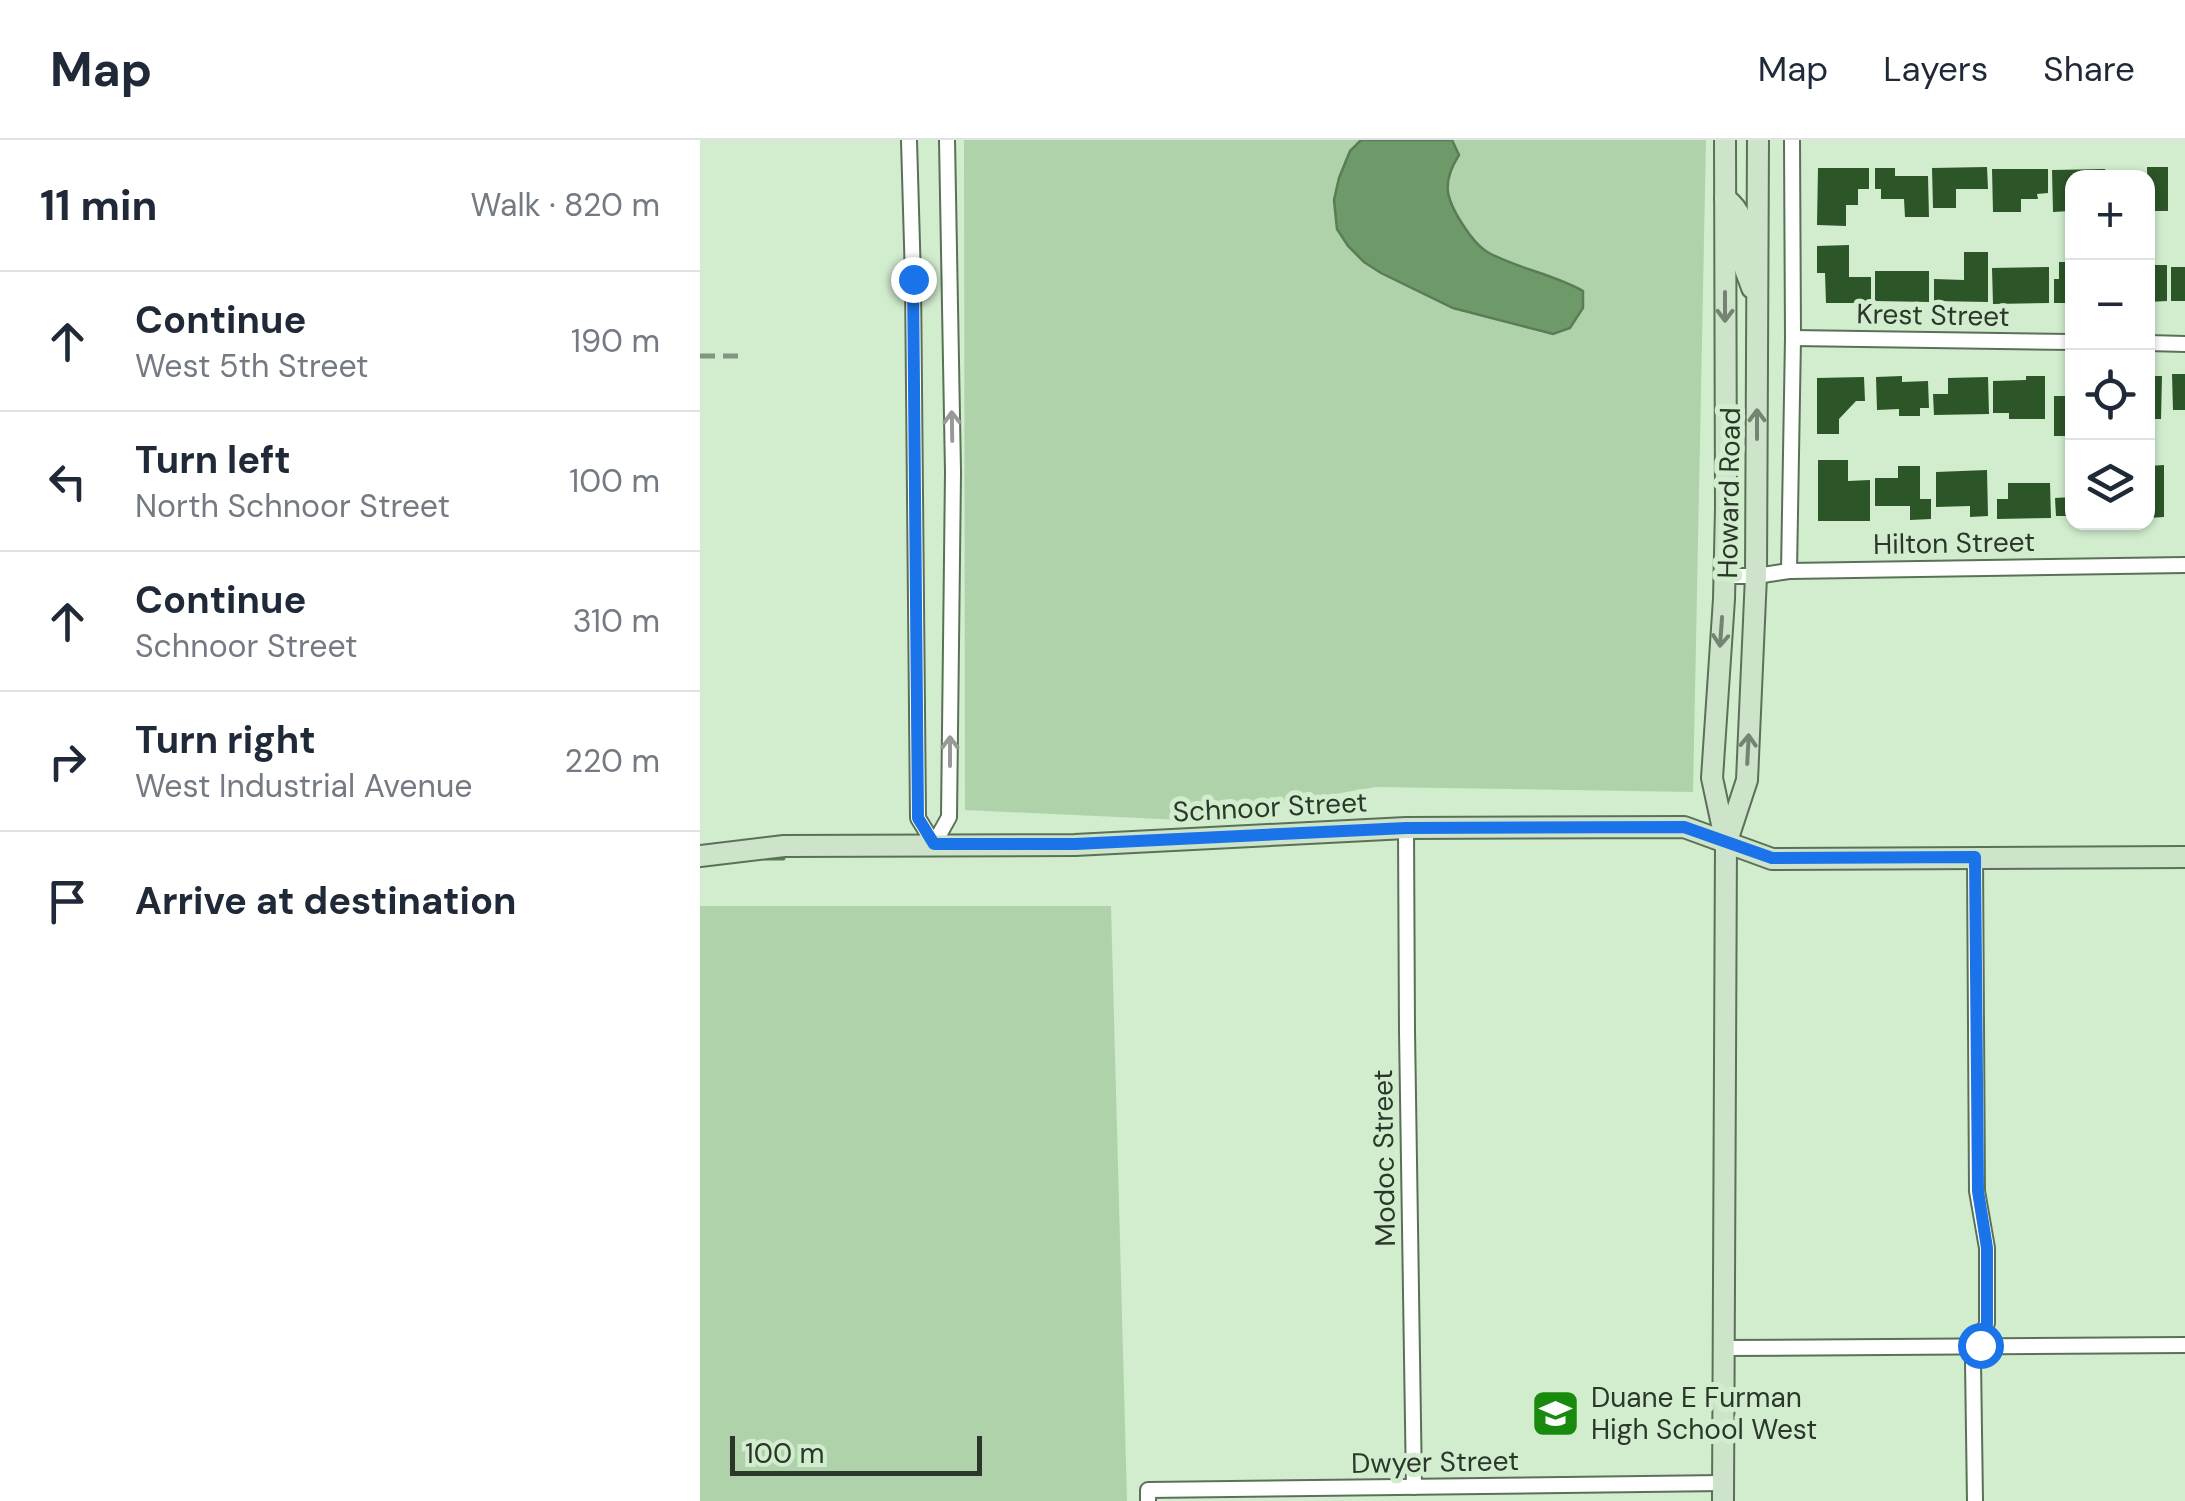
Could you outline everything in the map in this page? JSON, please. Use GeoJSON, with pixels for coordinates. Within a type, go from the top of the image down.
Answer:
{"type":"FeatureCollection","features":[{"type":"Feature","properties":{"kind":"main road","name":"Howard Road"},"geometry":{"type":"LineString","coordinates":[[1723,1492],[1726,843],[1712,778],[1724,576],[1725,140]]}},
{"type":"Feature","properties":{"kind":"main road","name":"Howard Road"},"geometry":{"type":"LineString","coordinates":[[1726,843],[1746,780],[1756,576],[1758,140]]}},
{"type":"Feature","properties":{"kind":"main road"},"geometry":{"type":"LineString","coordinates":[[1725,198],[1738,208],[1742,260],[1758,304]]}},
{"type":"Feature","properties":{"kind":"main road","name":"Schnoor Street"},"geometry":{"type":"LineString","coordinates":[[700,856],[784,846],[1075,844],[1406,828],[1684,827],[1772,858],[2185,856]]}},
{"type":"Feature","properties":{"kind":"street"},"geometry":{"type":"LineString","coordinates":[[909,140],[918,818],[934,844],[950,817],[952,472],[948,140]]}},
{"type":"Feature","properties":{"kind":"street"},"geometry":{"type":"LineString","coordinates":[[1789,570],[1792,140]]}},
{"type":"Feature","properties":{"kind":"street","name":"Krest Street"},"geometry":{"type":"LineString","coordinates":[[1793,338],[2065,342]]}},
{"type":"Feature","properties":{"kind":"street"},"geometry":{"type":"LineString","coordinates":[[2155,343],[2185,344]]}},
{"type":"Feature","properties":{"kind":"street","name":"Hilton Street"},"geometry":{"type":"LineString","coordinates":[[1724,576],[1789,570],[2185,565]]}},
{"type":"Feature","properties":{"kind":"street","name":"Modoc Street"},"geometry":{"type":"LineString","coordinates":[[1406,828],[1414,1486]]}},
{"type":"Feature","properties":{"kind":"street"},"geometry":{"type":"LineString","coordinates":[[1975,857],[1978,1191],[1987,1248],[1987,1324],[1973,1362],[1976,1501]]}},
{"type":"Feature","properties":{"kind":"street"},"geometry":{"type":"LineString","coordinates":[[1725,1348],[2185,1346]]}},
{"type":"Feature","properties":{"kind":"street","name":"Dwyer Street"},"geometry":{"type":"LineString","coordinates":[[1148,1496],[1414,1486],[1723,1492]]}},
{"type":"Feature","properties":{"kind":"shaded area"},"geometry":{"type":"Polygon","coordinates":[[[964,140],[1706,140],[1693,792],[1376,787],[1182,820],[965,810],[964,140]]]}},
{"type":"Feature","properties":{"kind":"shaded area"},"geometry":{"type":"Polygon","coordinates":[[[1361,140],[1452,140],[1459,155],[1450,174],[1448,191],[1463,225],[1489,253],[1583,291],[1583,308],[1570,328],[1553,334],[1453,308],[1364,262],[1337,229],[1334,200],[1350,151],[1361,140]]]}},
{"type":"Feature","properties":{"kind":"shaded area"},"geometry":{"type":"Polygon","coordinates":[[[700,906],[1111,906],[1127,1501],[700,1501],[700,906]]]}},
{"type":"Feature","properties":{"kind":"building"},"geometry":{"type":"Polygon","coordinates":[[[1987,167],[1988,189],[1956,189],[1956,208],[1933,208],[1932,168],[1987,167]]]}},
{"type":"Feature","properties":{"kind":"building"},"geometry":{"type":"Polygon","coordinates":[[[2168,167],[2168,211],[2155,211],[2155,170],[2147,170],[2168,167]]]}},
{"type":"Feature","properties":{"kind":"building"},"geometry":{"type":"Polygon","coordinates":[[[1818,168],[1869,168],[1869,189],[1858,189],[1858,205],[1846,205],[1846,226],[1817,225],[1818,168]]]}},
{"type":"Feature","properties":{"kind":"building"},"geometry":{"type":"Polygon","coordinates":[[[1875,168],[1895,168],[1895,176],[1928,176],[1929,217],[1905,217],[1904,199],[1881,199],[1881,189],[1875,189],[1875,168]]]}},
{"type":"Feature","properties":{"kind":"building"},"geometry":{"type":"Polygon","coordinates":[[[1992,169],[2048,169],[2048,193],[2037,194],[2038,199],[2021,199],[2021,212],[1993,212],[1992,169]]]}},
{"type":"Feature","properties":{"kind":"building"},"geometry":{"type":"Polygon","coordinates":[[[2105,169],[2105,170],[2065,170],[2065,211],[2053,212],[2052,170],[2105,169]]]}},
{"type":"Feature","properties":{"kind":"building"},"geometry":{"type":"Polygon","coordinates":[[[1849,245],[1849,277],[1871,277],[1871,303],[1826,303],[1825,273],[1817,273],[1817,246],[1849,245]]]}},
{"type":"Feature","properties":{"kind":"building"},"geometry":{"type":"Polygon","coordinates":[[[1964,252],[1988,252],[1988,302],[1934,301],[1934,279],[1964,280],[1964,252]]]}},
{"type":"Feature","properties":{"kind":"building"},"geometry":{"type":"Polygon","coordinates":[[[2059,262],[2065,262],[2065,303],[2054,303],[2054,279],[2059,279],[2059,262]]]}},
{"type":"Feature","properties":{"kind":"building"},"geometry":{"type":"Polygon","coordinates":[[[2155,265],[2167,265],[2167,301],[2155,302],[2155,265]]]}},
{"type":"Feature","properties":{"kind":"building"},"geometry":{"type":"Polygon","coordinates":[[[2049,267],[2049,303],[1993,304],[1992,268],[2049,267]]]}},
{"type":"Feature","properties":{"kind":"building"},"geometry":{"type":"Polygon","coordinates":[[[2171,267],[2185,267],[2185,301],[2171,301],[2171,267]]]}},
{"type":"Feature","properties":{"kind":"building"},"geometry":{"type":"Polygon","coordinates":[[[1875,271],[1929,271],[1929,302],[1875,301],[1875,271]]]}},
{"type":"Feature","properties":{"kind":"building"},"geometry":{"type":"Polygon","coordinates":[[[2172,374],[2185,374],[2185,410],[2173,410],[2172,374]]]}},
{"type":"Feature","properties":{"kind":"building"},"geometry":{"type":"Polygon","coordinates":[[[1902,376],[1902,382],[1928,381],[1929,408],[1920,408],[1920,416],[1899,416],[1899,409],[1877,410],[1876,377],[1902,376]]]}},
{"type":"Feature","properties":{"kind":"building"},"geometry":{"type":"Polygon","coordinates":[[[2026,376],[2045,376],[2045,419],[2009,419],[2009,413],[1993,413],[1993,381],[2026,380],[2026,376]]]}},
{"type":"Feature","properties":{"kind":"building"},"geometry":{"type":"Polygon","coordinates":[[[2155,376],[2162,376],[2161,419],[2155,419],[2155,376]]]}},
{"type":"Feature","properties":{"kind":"building"},"geometry":{"type":"Polygon","coordinates":[[[1864,377],[1865,401],[1856,401],[1839,419],[1839,434],[1817,434],[1817,378],[1864,377]]]}},
{"type":"Feature","properties":{"kind":"building"},"geometry":{"type":"Polygon","coordinates":[[[1988,377],[1989,414],[1934,415],[1933,394],[1948,394],[1948,378],[1988,377]]]}},
{"type":"Feature","properties":{"kind":"building"},"geometry":{"type":"Polygon","coordinates":[[[2054,396],[2065,396],[2065,436],[2054,436],[2054,396]]]}},
{"type":"Feature","properties":{"kind":"building"},"geometry":{"type":"Polygon","coordinates":[[[1818,460],[1848,460],[1848,481],[1870,480],[1870,521],[1818,521],[1818,460]]]}},
{"type":"Feature","properties":{"kind":"building"},"geometry":{"type":"Polygon","coordinates":[[[2164,465],[2164,517],[2155,518],[2155,466],[2164,465]]]}},
{"type":"Feature","properties":{"kind":"building"},"geometry":{"type":"Polygon","coordinates":[[[1898,466],[1920,466],[1920,499],[1931,499],[1931,519],[1910,520],[1910,506],[1875,506],[1875,478],[1898,478],[1898,466]]]}},
{"type":"Feature","properties":{"kind":"building"},"geometry":{"type":"Polygon","coordinates":[[[1987,470],[1988,516],[1970,517],[1970,506],[1936,507],[1936,472],[1987,470]]]}},
{"type":"Feature","properties":{"kind":"building"},"geometry":{"type":"Polygon","coordinates":[[[2008,483],[2050,483],[2051,518],[1997,519],[1997,499],[2008,499],[2008,483]]]}},
{"type":"Feature","properties":{"kind":"building"},"geometry":{"type":"Polygon","coordinates":[[[2065,497],[2065,516],[2056,516],[2055,498],[2065,497]]]}},
{"type":"Feature","properties":{"kind":"waterway"},"geometry":{"type":"LineString","coordinates":[[766,858],[783,858]]}},
{"type":"Feature","properties":{"kind":"railway"},"geometry":{"type":"LineString","coordinates":[[700,356],[743,356]]}},
{"type":"Feature","properties":{"kind":"place","name":"Duane E Furman High School West"},"geometry":{"type":"Point","coordinates":[1556,1413]}},
{"type":"Feature","properties":{"kind":"route"},"geometry":{"type":"LineString","coordinates":[[913,279],[918,818],[934,844],[1075,844],[1406,828],[1684,827],[1772,858],[1975,857],[1978,1191],[1987,1248],[1987,1324],[1980,1345]]}}]}
